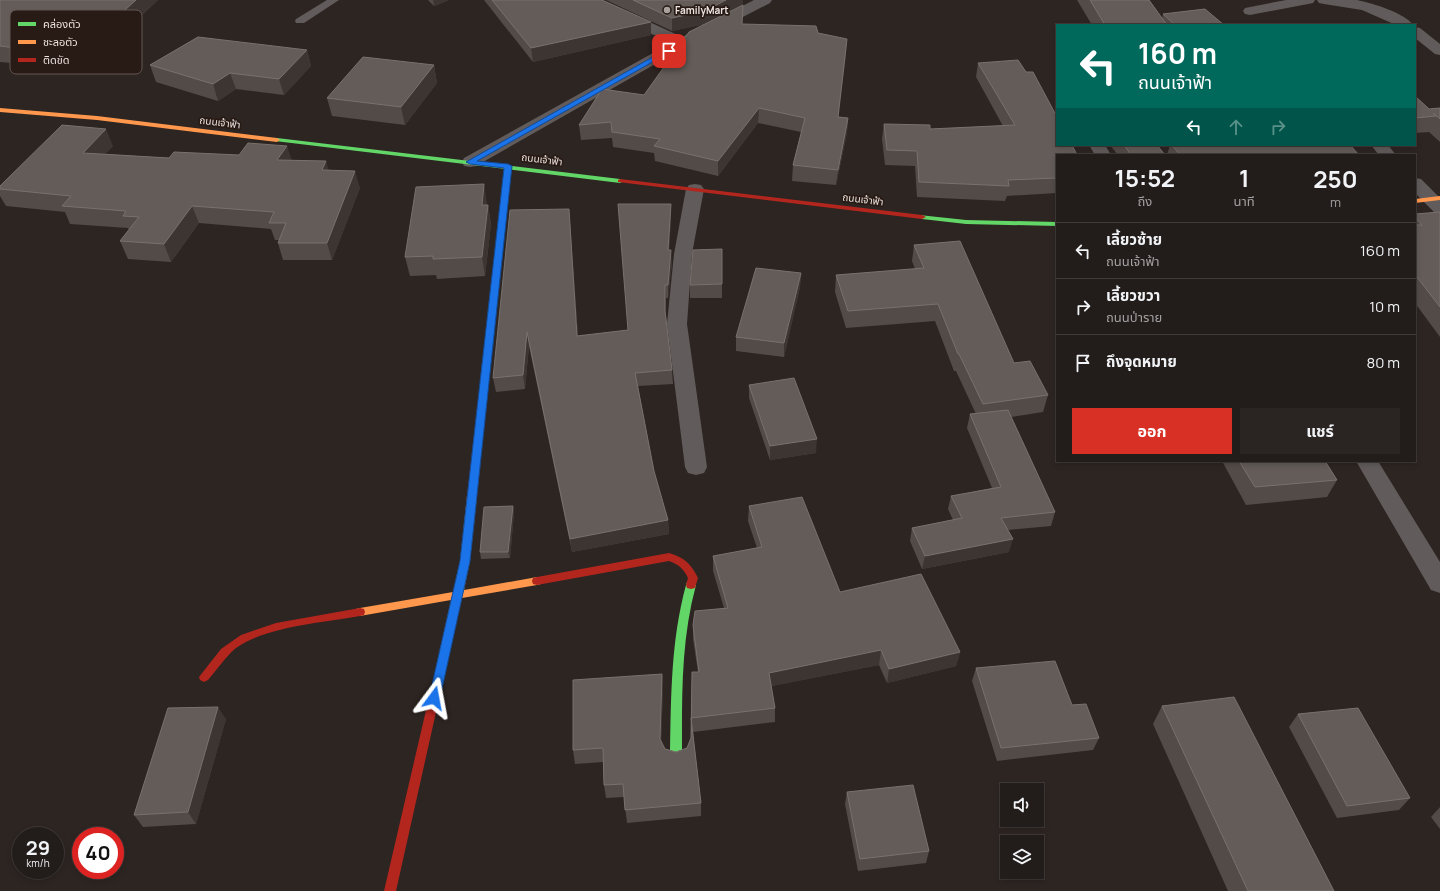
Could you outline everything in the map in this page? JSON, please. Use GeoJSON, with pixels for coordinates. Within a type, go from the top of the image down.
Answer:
{"type":"FeatureCollection","features":[{"type":"Feature","properties":{"kind":"street"},"geometry":{"type":"LineString","coordinates":[[591,0],[682,43]]}},
{"type":"Feature","properties":{"kind":"street"},"geometry":{"type":"LineString","coordinates":[[470,162],[682,43],[765,0]]}},
{"type":"Feature","properties":{"kind":"street"},"geometry":{"type":"LineString","coordinates":[[1240,0],[1263,24]]}},
{"type":"Feature","properties":{"kind":"street"},"geometry":{"type":"LineString","coordinates":[[1250,11],[1308,0]]}},
{"type":"Feature","properties":{"kind":"street"},"geometry":{"type":"LineString","coordinates":[[1324,0],[1353,4],[1382,11],[1404,24]]}},
{"type":"Feature","properties":{"kind":"street"},"geometry":{"type":"LineString","coordinates":[[1416,32],[1440,51]]}},
{"type":"Feature","properties":{"kind":"street","name":"ถนนเจ้าฟ้า"},"geometry":{"type":"LineString","coordinates":[[0,110],[97,118],[966,222],[1056,224]]}},
{"type":"Feature","properties":{"kind":"street"},"geometry":{"type":"LineString","coordinates":[[1380,146],[1387,154]]}},
{"type":"Feature","properties":{"kind":"street"},"geometry":{"type":"LineString","coordinates":[[390,891],[465,561],[508,166]]}},
{"type":"Feature","properties":{"kind":"street"},"geometry":{"type":"LineString","coordinates":[[1416,184],[1431,201]]}},
{"type":"Feature","properties":{"kind":"street"},"geometry":{"type":"LineString","coordinates":[[695,189],[683,254],[677,324],[696,467]]}},
{"type":"Feature","properties":{"kind":"street"},"geometry":{"type":"LineString","coordinates":[[1368,462],[1440,583]]}},
{"type":"Feature","properties":{"kind":"street"},"geometry":{"type":"LineString","coordinates":[[204,677],[232,645],[246,637],[268,629],[669,557],[680,559],[687,565],[693,578],[683,611],[679,638],[676,752]]}},
{"type":"Feature","properties":{"kind":"lane"},"geometry":{"type":"LineString","coordinates":[[300,21],[334,0]]}},
{"type":"Feature","properties":{"kind":"building"},"geometry":{"type":"Polygon","coordinates":[[[0,0],[136,0],[125,10],[10,10],[10,47],[0,46],[0,0]]]}},
{"type":"Feature","properties":{"kind":"building"},"geometry":{"type":"Polygon","coordinates":[[[492,0],[602,0],[651,22],[531,48],[492,0]]]}},
{"type":"Feature","properties":{"kind":"building","name":"FamilyMart"},"geometry":{"type":"Polygon","coordinates":[[[633,0],[726,0],[705,11],[672,18],[633,0]]]}},
{"type":"Feature","properties":{"kind":"building"},"geometry":{"type":"Polygon","coordinates":[[[1090,0],[1149,0],[1166,24],[1104,24],[1090,0]]]}},
{"type":"Feature","properties":{"kind":"building"},"geometry":{"type":"Polygon","coordinates":[[[743,5],[742,24],[816,26],[818,33],[847,39],[838,117],[848,118],[838,170],[793,165],[805,118],[759,108],[718,161],[654,146],[660,139],[612,132],[611,122],[579,125],[602,89],[644,95],[689,32],[743,5]]]}},
{"type":"Feature","properties":{"kind":"building"},"geometry":{"type":"Polygon","coordinates":[[[1205,9],[1223,24],[1174,24],[1163,14],[1205,9]]]}},
{"type":"Feature","properties":{"kind":"building"},"geometry":{"type":"Polygon","coordinates":[[[198,37],[307,50],[279,79],[230,73],[213,84],[150,65],[198,37]]]}},
{"type":"Feature","properties":{"kind":"building"},"geometry":{"type":"Polygon","coordinates":[[[363,57],[434,65],[401,107],[327,98],[363,57]]]}},
{"type":"Feature","properties":{"kind":"building"},"geometry":{"type":"Polygon","coordinates":[[[1018,60],[1026,72],[1033,72],[1056,115],[1056,146],[1072,146],[1076,154],[1056,154],[1056,178],[1008,180],[1009,186],[919,182],[917,151],[887,150],[884,124],[930,125],[930,129],[1015,125],[978,63],[1018,60]]]}},
{"type":"Feature","properties":{"kind":"building"},"geometry":{"type":"Polygon","coordinates":[[[1416,97],[1429,109],[1440,108],[1440,119],[1433,113],[1436,116],[1416,118],[1416,97]]]}},
{"type":"Feature","properties":{"kind":"building"},"geometry":{"type":"Polygon","coordinates":[[[62,125],[106,129],[83,153],[169,158],[174,152],[239,155],[248,143],[287,146],[277,160],[326,161],[322,170],[355,171],[327,243],[278,243],[286,223],[269,223],[274,212],[192,206],[164,244],[120,241],[139,217],[123,216],[126,211],[62,206],[71,196],[0,189],[0,186],[62,125]]]}},
{"type":"Feature","properties":{"kind":"building"},"geometry":{"type":"Polygon","coordinates":[[[1125,146],[1158,146],[1164,154],[1130,154],[1125,146]]]}},
{"type":"Feature","properties":{"kind":"building"},"geometry":{"type":"Polygon","coordinates":[[[1173,146],[1351,146],[1358,154],[1179,154],[1173,146]]]}},
{"type":"Feature","properties":{"kind":"building"},"geometry":{"type":"Polygon","coordinates":[[[484,184],[482,205],[488,205],[482,257],[433,259],[433,256],[405,257],[416,187],[484,184]]]}},
{"type":"Feature","properties":{"kind":"building"},"geometry":{"type":"Polygon","coordinates":[[[618,204],[671,204],[668,250],[671,250],[668,285],[665,285],[665,311],[672,370],[635,373],[654,471],[668,520],[570,539],[527,332],[523,375],[493,378],[510,210],[569,209],[577,336],[628,330],[618,204]]]}},
{"type":"Feature","properties":{"kind":"building"},"geometry":{"type":"Polygon","coordinates":[[[1440,212],[1440,307],[1416,277],[1416,225],[1422,225],[1416,218],[1416,214],[1440,212]]]}},
{"type":"Feature","properties":{"kind":"building"},"geometry":{"type":"Polygon","coordinates":[[[960,241],[1014,363],[1030,361],[1048,395],[983,404],[958,354],[938,304],[848,311],[836,275],[924,268],[914,245],[960,241]]]}},
{"type":"Feature","properties":{"kind":"building"},"geometry":{"type":"Polygon","coordinates":[[[722,249],[722,284],[690,285],[693,250],[722,249]]]}},
{"type":"Feature","properties":{"kind":"building"},"geometry":{"type":"Polygon","coordinates":[[[756,268],[801,273],[784,343],[736,337],[756,268]]]}},
{"type":"Feature","properties":{"kind":"building"},"geometry":{"type":"Polygon","coordinates":[[[794,378],[817,439],[770,446],[749,385],[794,378]]]}},
{"type":"Feature","properties":{"kind":"building"},"geometry":{"type":"Polygon","coordinates":[[[1008,410],[1055,512],[1001,518],[1013,539],[925,556],[912,528],[962,518],[951,496],[1001,487],[970,414],[1008,410]]]}},
{"type":"Feature","properties":{"kind":"building"},"geometry":{"type":"Polygon","coordinates":[[[1240,462],[1326,462],[1337,480],[1255,487],[1240,462]]]}},
{"type":"Feature","properties":{"kind":"building"},"geometry":{"type":"Polygon","coordinates":[[[802,497],[840,592],[921,574],[960,652],[889,669],[881,650],[769,673],[775,708],[691,718],[692,672],[699,672],[693,625],[695,611],[728,608],[713,556],[762,547],[749,506],[802,497]]]}},
{"type":"Feature","properties":{"kind":"building"},"geometry":{"type":"Polygon","coordinates":[[[513,506],[508,552],[480,552],[484,507],[513,506]]]}},
{"type":"Feature","properties":{"kind":"building"},"geometry":{"type":"Polygon","coordinates":[[[1055,661],[1072,705],[1086,704],[1099,738],[1001,748],[976,668],[1055,661]]]}},
{"type":"Feature","properties":{"kind":"building"},"geometry":{"type":"Polygon","coordinates":[[[662,674],[660,739],[665,749],[676,752],[687,748],[691,738],[691,720],[701,803],[625,810],[623,784],[604,785],[603,748],[573,750],[573,680],[662,674]]]}},
{"type":"Feature","properties":{"kind":"building"},"geometry":{"type":"Polygon","coordinates":[[[1234,697],[1334,891],[1248,891],[1162,706],[1234,697]]]}},
{"type":"Feature","properties":{"kind":"building"},"geometry":{"type":"Polygon","coordinates":[[[218,707],[188,812],[134,815],[168,708],[218,707]]]}},
{"type":"Feature","properties":{"kind":"building"},"geometry":{"type":"Polygon","coordinates":[[[1358,708],[1410,798],[1347,806],[1298,714],[1358,708]]]}},
{"type":"Feature","properties":{"kind":"building"},"geometry":{"type":"Polygon","coordinates":[[[913,785],[929,851],[860,859],[847,792],[913,785]]]}},
{"type":"Feature","properties":{"kind":"traffic: fast"},"geometry":{"type":"LineString","coordinates":[[277,140],[620,181]]}},
{"type":"Feature","properties":{"kind":"traffic: fast"},"geometry":{"type":"LineString","coordinates":[[922,217],[966,222],[1056,224]]}},
{"type":"Feature","properties":{"kind":"traffic: fast"},"geometry":{"type":"LineString","coordinates":[[676,752],[679,647],[691,585]]}},
{"type":"Feature","properties":{"kind":"traffic: slow"},"geometry":{"type":"LineString","coordinates":[[0,110],[97,118],[277,140]]}},
{"type":"Feature","properties":{"kind":"traffic: slow"},"geometry":{"type":"LineString","coordinates":[[1416,201],[1440,198]]}},
{"type":"Feature","properties":{"kind":"traffic: slow"},"geometry":{"type":"LineString","coordinates":[[442,663],[465,561],[472,496]]}},
{"type":"Feature","properties":{"kind":"traffic: slow"},"geometry":{"type":"LineString","coordinates":[[360,612],[537,581]]}},
{"type":"Feature","properties":{"kind":"traffic: jam"},"geometry":{"type":"LineString","coordinates":[[472,496],[508,166]]}},
{"type":"Feature","properties":{"kind":"traffic: jam"},"geometry":{"type":"LineString","coordinates":[[620,181],[922,217]]}},
{"type":"Feature","properties":{"kind":"traffic: jam"},"geometry":{"type":"LineString","coordinates":[[537,581],[669,557],[678,560],[687,567],[693,578],[691,585]]}},
{"type":"Feature","properties":{"kind":"traffic: jam"},"geometry":{"type":"LineString","coordinates":[[204,677],[225,652],[233,645],[259,632],[312,620],[360,612]]}},
{"type":"Feature","properties":{"kind":"traffic: jam"},"geometry":{"type":"LineString","coordinates":[[390,891],[442,663]]}},
{"type":"Feature","properties":{"kind":"place","name":"FamilyMart"},"geometry":{"type":"Point","coordinates":[667,10]}},
{"type":"Feature","properties":{"kind":"route"},"geometry":{"type":"LineString","coordinates":[[434,698],[465,561],[508,166],[470,162],[669,51]]}}]}
